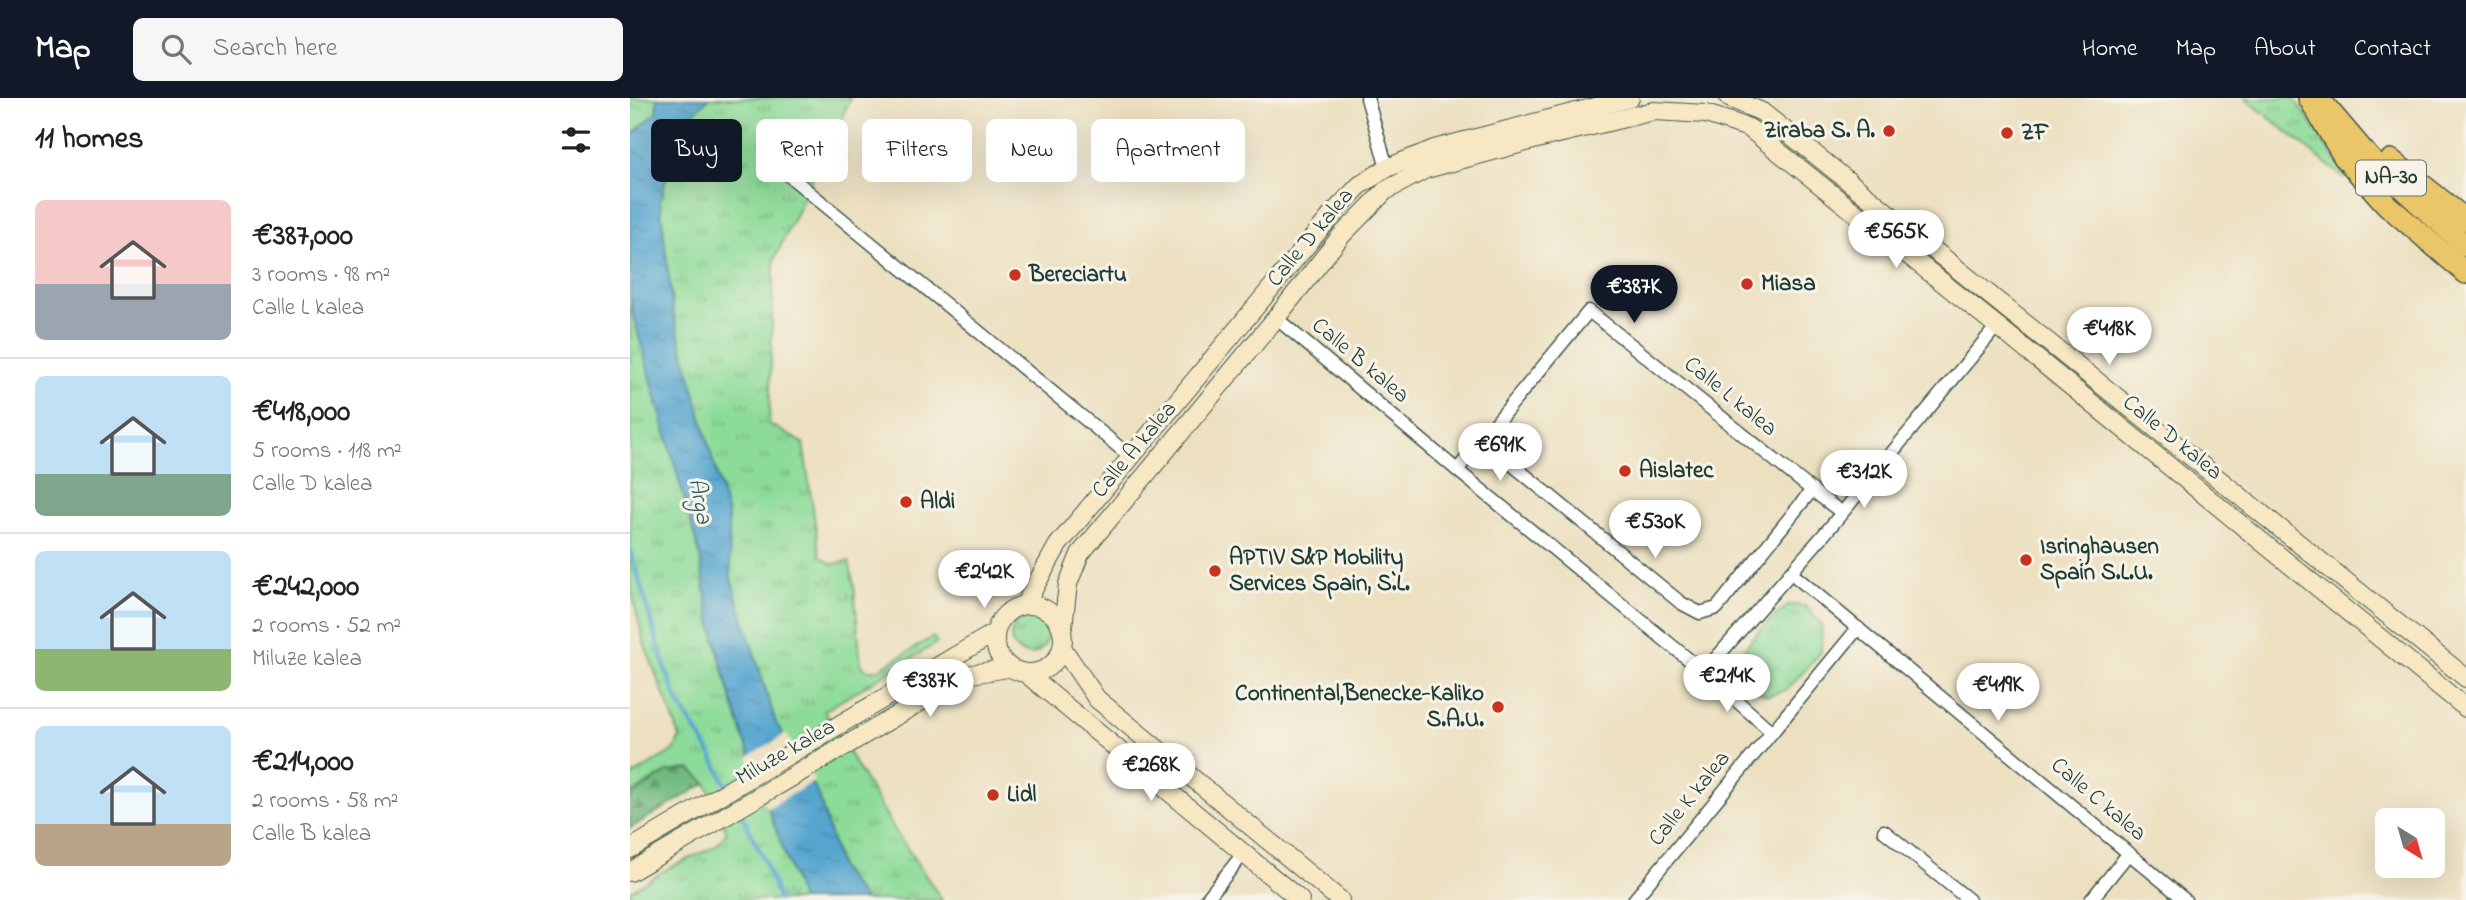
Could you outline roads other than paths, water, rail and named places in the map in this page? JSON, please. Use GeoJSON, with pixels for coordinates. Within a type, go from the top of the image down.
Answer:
{"type":"FeatureCollection","features":[{"type":"Feature","properties":{"kind":"highway"},"geometry":{"type":"LineString","coordinates":[[2321,99],[2399,168],[2466,220]]}},
{"type":"Feature","properties":{"kind":"highway"},"geometry":{"type":"LineString","coordinates":[[2321,99],[2344,157],[2387,205],[2466,273]]}},
{"type":"Feature","properties":{"kind":"highway","name":"NA-30"},"geometry":{"type":"LineString","coordinates":[[2321,99],[2371,160],[2466,246]]}},
{"type":"Feature","properties":{"kind":"street"},"geometry":{"type":"LineString","coordinates":[[1367,98],[1387,168]]}},
{"type":"Feature","properties":{"kind":"street","name":"Calle D kalea"},"geometry":{"type":"LineString","coordinates":[[1256,305],[1352,194],[1387,168],[1434,149],[1630,98]]}},
{"type":"Feature","properties":{"kind":"street","name":"Calle D kalea"},"geometry":{"type":"LineString","coordinates":[[1729,98],[1762,112],[2466,678]]}},
{"type":"Feature","properties":{"kind":"street","name":"Calle D kalea"},"geometry":{"type":"LineString","coordinates":[[1276,318],[1341,236],[1385,191],[1426,169],[1654,111],[1706,114],[1749,128],[2466,708]]}},
{"type":"Feature","properties":{"kind":"street"},"geometry":{"type":"LineString","coordinates":[[797,182],[1131,457]]}},
{"type":"Feature","properties":{"kind":"street"},"geometry":{"type":"LineString","coordinates":[[1939,255],[1947,268],[1987,303],[1997,326]]}},
{"type":"Feature","properties":{"kind":"street"},"geometry":{"type":"LineString","coordinates":[[1215,355],[1235,341],[1256,317],[1276,318],[1271,300],[1287,280],[1286,270]]}},
{"type":"Feature","properties":{"kind":"street","name":"Calle A kalea"},"geometry":{"type":"LineString","coordinates":[[1025,604],[1058,545],[1256,305]]}},
{"type":"Feature","properties":{"kind":"street","name":"Calle L kalea"},"geometry":{"type":"LineString","coordinates":[[1457,470],[1589,311],[1842,512]]}},
{"type":"Feature","properties":{"kind":"street","name":"Calle A kalea"},"geometry":{"type":"LineString","coordinates":[[1062,628],[1068,584],[1080,554],[1276,318]]}},
{"type":"Feature","properties":{"kind":"street","name":"Calle B kalea"},"geometry":{"type":"LineString","coordinates":[[1276,318],[1704,672],[1772,732]]}},
{"type":"Feature","properties":{"kind":"street"},"geometry":{"type":"LineString","coordinates":[[1704,672],[1997,326],[2014,325],[2062,362],[2076,365]]}},
{"type":"Feature","properties":{"kind":"street"},"geometry":{"type":"LineString","coordinates":[[1481,439],[1681,603],[1700,613],[1717,608],[1812,490]]}},
{"type":"Feature","properties":{"kind":"street","name":"Calle C kalea"},"geometry":{"type":"LineString","coordinates":[[1790,572],[2185,900]]}},
{"type":"Feature","properties":{"kind":"street"},"geometry":{"type":"LineString","coordinates":[[1300,900],[1028,675],[1008,668],[996,653],[994,634],[1004,614],[1025,604],[1048,609],[1062,628],[1063,649],[1097,699],[1340,900]]}},
{"type":"Feature","properties":{"kind":"street","name":"Calle K kalea"},"geometry":{"type":"LineString","coordinates":[[1634,900],[1858,628]]}},
{"type":"Feature","properties":{"kind":"street","name":"Miluze kalea"},"geometry":{"type":"LineString","coordinates":[[630,849],[994,634]]}},
{"type":"Feature","properties":{"kind":"street"},"geometry":{"type":"LineString","coordinates":[[1028,675],[1050,668],[1063,649]]}},
{"type":"Feature","properties":{"kind":"street","name":"Miluze kalea"},"geometry":{"type":"LineString","coordinates":[[630,872],[966,675],[1008,668]]}},
{"type":"Feature","properties":{"kind":"street"},"geometry":{"type":"LineString","coordinates":[[1884,831],[1969,900]]}},
{"type":"Feature","properties":{"kind":"street"},"geometry":{"type":"LineString","coordinates":[[2091,900],[2129,853]]}},
{"type":"Feature","properties":{"kind":"street"},"geometry":{"type":"LineString","coordinates":[[1206,900],[1243,854]]}},
{"type":"Feature","properties":{"kind":"water","name":"Arga"},"geometry":{"type":"Polygon","coordinates":[[[658,98],[709,98],[687,119],[651,119],[651,182],[665,182],[660,202],[673,313],[728,516],[731,579],[776,723],[818,793],[840,868],[864,900],[801,900],[741,729],[716,642],[700,555],[633,315],[630,294],[630,136],[656,113],[658,98]]]}},
{"type":"Feature","properties":{"kind":"waterway"},"geometry":{"type":"LineString","coordinates":[[630,549],[665,668],[678,702],[711,754],[726,785]]}},
{"type":"Feature","properties":{"kind":"waterway"},"geometry":{"type":"LineString","coordinates":[[740,811],[764,860],[779,900]]}},
{"type":"Feature","properties":{"kind":"place","name":"Ziraba S. A."},"geometry":{"type":"Point","coordinates":[1889,131]}},
{"type":"Feature","properties":{"kind":"place","name":"ZF"},"geometry":{"type":"Point","coordinates":[2007,133]}},
{"type":"Feature","properties":{"kind":"place","name":"Bereciartu"},"geometry":{"type":"Point","coordinates":[1015,275]}},
{"type":"Feature","properties":{"kind":"place","name":"Miasa"},"geometry":{"type":"Point","coordinates":[1747,284]}},
{"type":"Feature","properties":{"kind":"place","name":"Aislatec"},"geometry":{"type":"Point","coordinates":[1625,471]}},
{"type":"Feature","properties":{"kind":"place","name":"Aldi"},"geometry":{"type":"Point","coordinates":[906,502]}},
{"type":"Feature","properties":{"kind":"place","name":"Isringhausen Spain S.L.U."},"geometry":{"type":"Point","coordinates":[2026,560]}},
{"type":"Feature","properties":{"kind":"place","name":"APTIV S&P Mobility Services Spain, S.L."},"geometry":{"type":"Point","coordinates":[1215,571]}},
{"type":"Feature","properties":{"kind":"place","name":"Continental,Benecke-Kaliko S.A.U."},"geometry":{"type":"Point","coordinates":[1498,707]}},
{"type":"Feature","properties":{"kind":"place","name":"Lidl"},"geometry":{"type":"Point","coordinates":[993,795]}}]}
